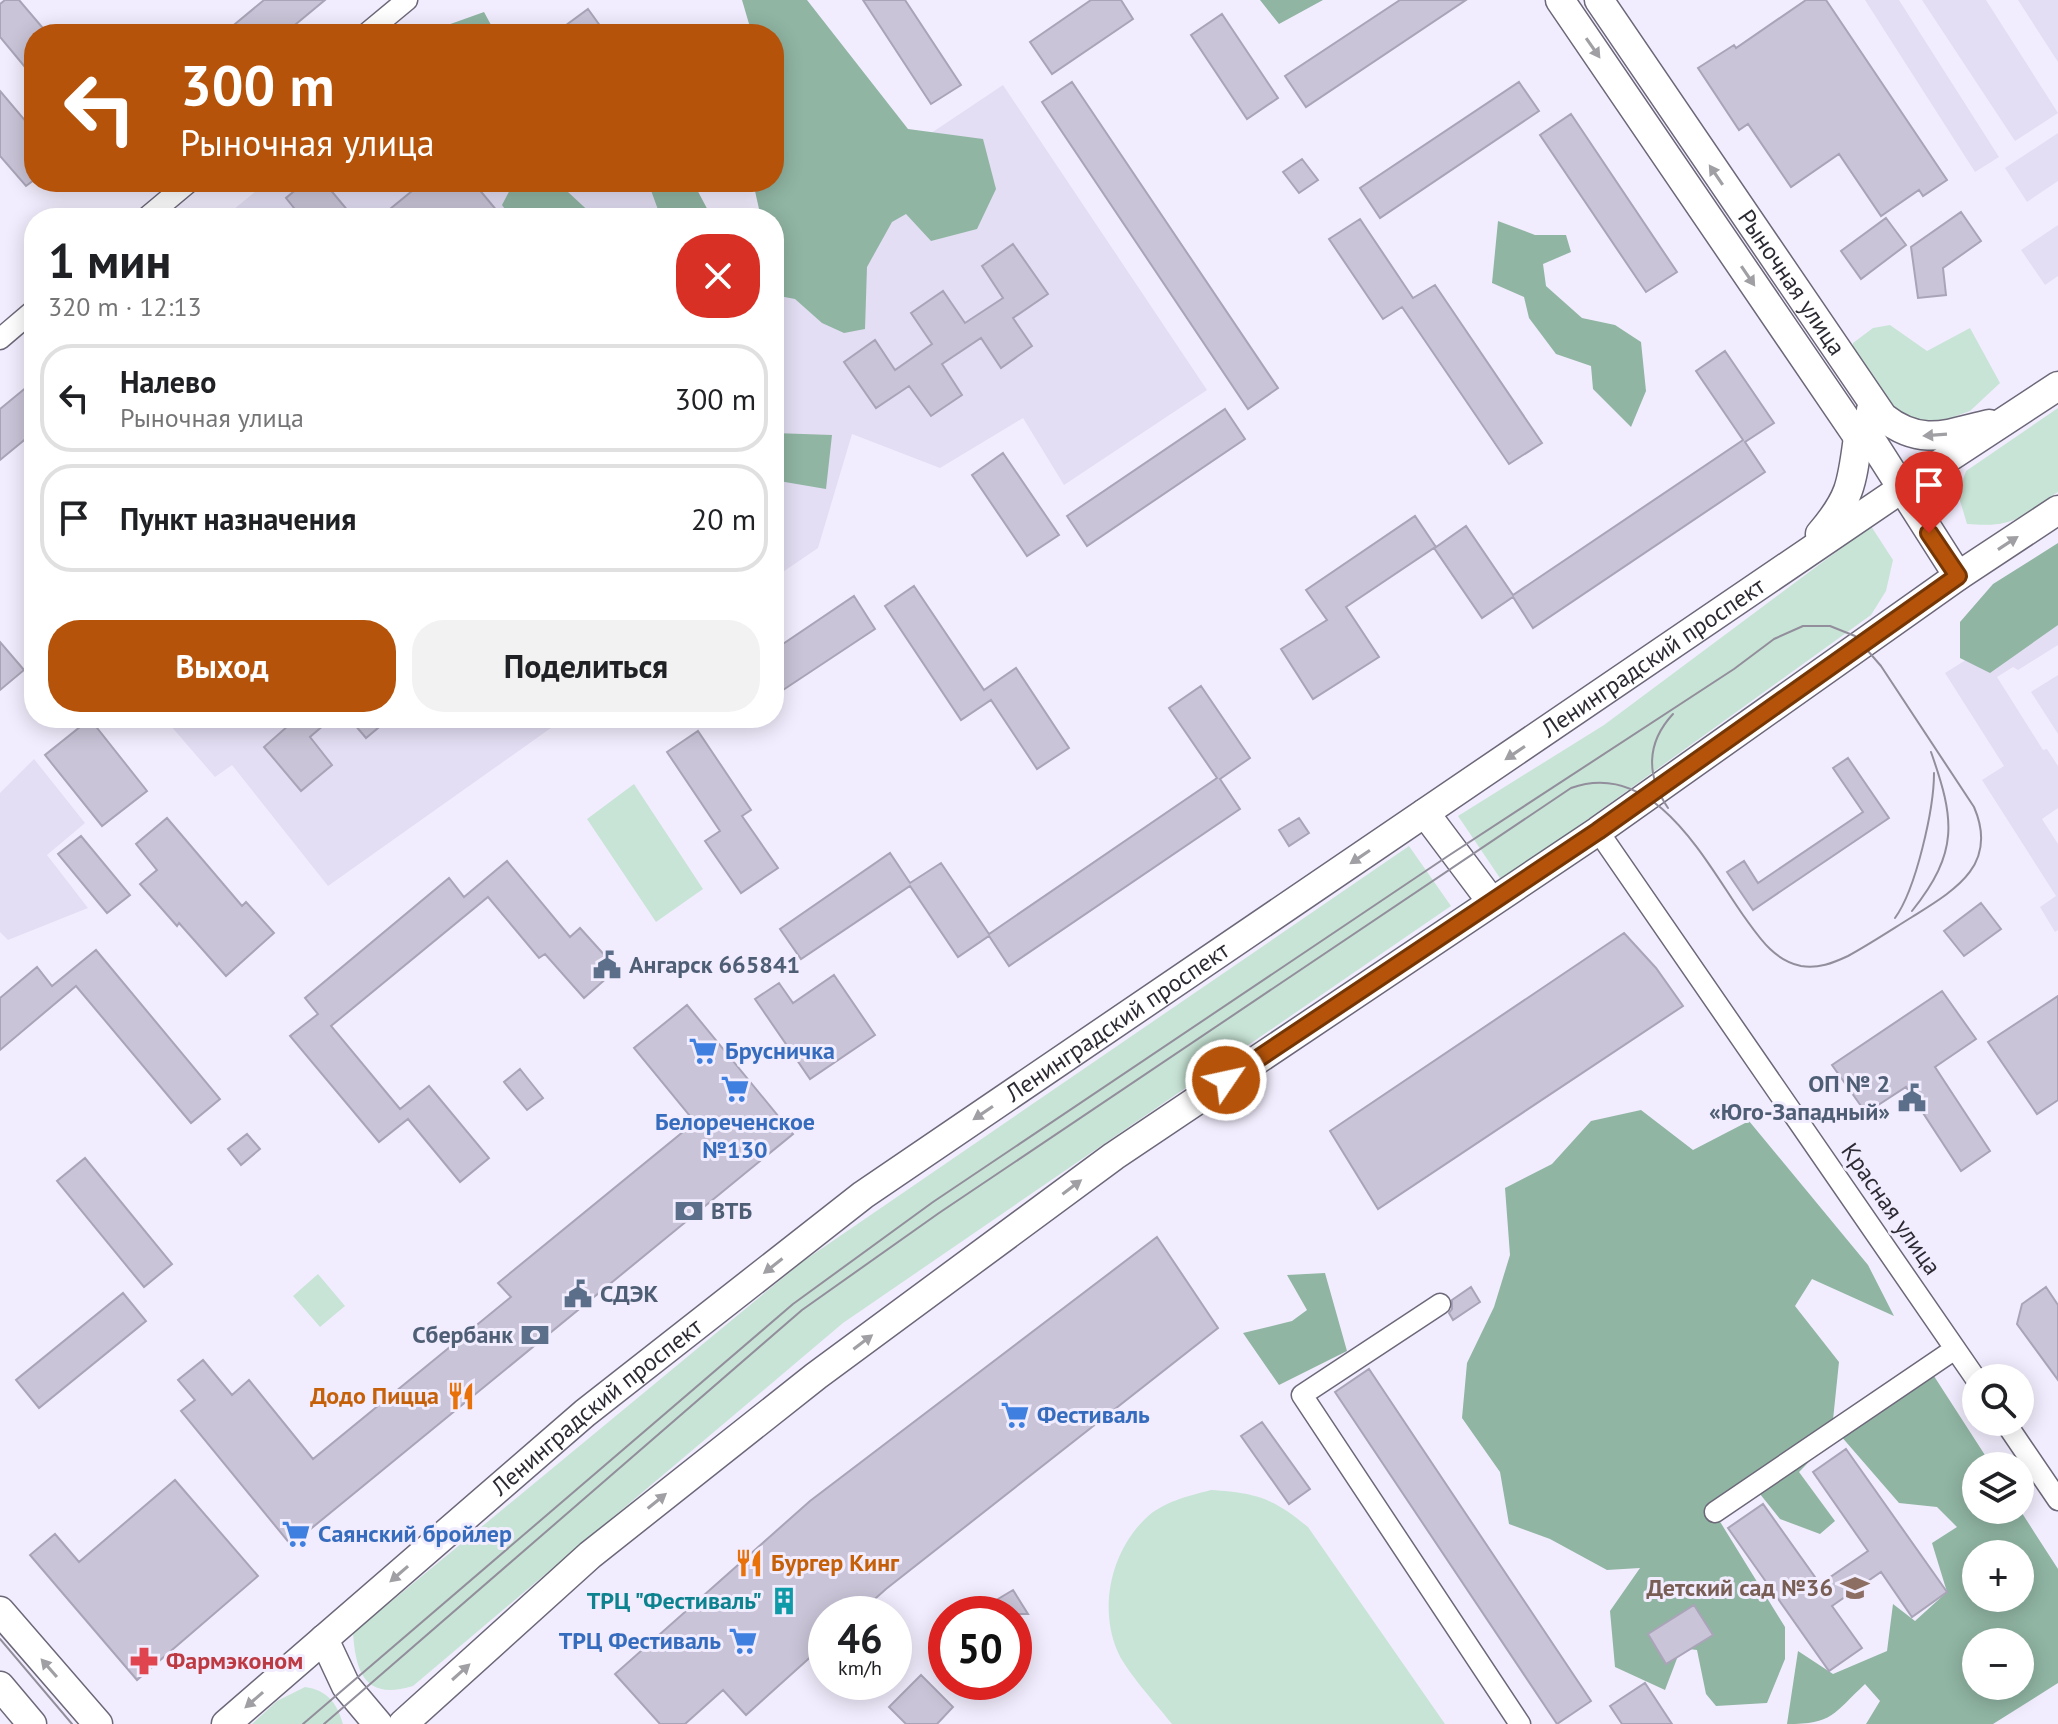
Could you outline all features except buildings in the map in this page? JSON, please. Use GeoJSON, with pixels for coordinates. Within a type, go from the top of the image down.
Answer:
{"type":"FeatureCollection","features":[{"type":"Feature","properties":{"kind":"main road","name":"Рыночная улица"},"geometry":{"type":"LineString","coordinates":[[1560,0],[1901,489],[1958,576]]}},
{"type":"Feature","properties":{"kind":"main road","name":"Рыночная улица"},"geometry":{"type":"LineString","coordinates":[[1599,0],[1883,417],[1898,428],[1921,436],[1940,436],[2010,419]]}},
{"type":"Feature","properties":{"kind":"main road"},"geometry":{"type":"LineString","coordinates":[[1627,95],[1653,82]]}},
{"type":"Feature","properties":{"kind":"main road","name":"Ленинградский проспект"},"geometry":{"type":"LineString","coordinates":[[226,1724],[602,1399],[863,1195],[1901,489],[2058,386]]}},
{"type":"Feature","properties":{"kind":"main road"},"geometry":{"type":"LineString","coordinates":[[1788,568],[1844,504],[1864,437],[1872,429],[1870,401]]}},
{"type":"Feature","properties":{"kind":"main road"},"geometry":{"type":"LineString","coordinates":[[403,1724],[590,1555],[816,1376],[1114,1156],[1598,831],[1958,576],[2058,510]]}},
{"type":"Feature","properties":{"kind":"main road"},"geometry":{"type":"LineString","coordinates":[[1425,813],[1491,901]]}},
{"type":"Feature","properties":{"kind":"main road"},"geometry":{"type":"LineString","coordinates":[[0,1611],[98,1724]]}},
{"type":"Feature","properties":{"kind":"main road"},"geometry":{"type":"LineString","coordinates":[[324,1639],[346,1686],[378,1724]]}},
{"type":"Feature","properties":{"kind":"main road"},"geometry":{"type":"LineString","coordinates":[[0,1686],[32,1724]]}},
{"type":"Feature","properties":{"kind":"street"},"geometry":{"type":"LineString","coordinates":[[378,24],[404,1]]}},
{"type":"Feature","properties":{"kind":"street"},"geometry":{"type":"LineString","coordinates":[[158,208],[177,192]]}},
{"type":"Feature","properties":{"kind":"street"},"geometry":{"type":"LineString","coordinates":[[0,339],[24,319]]}},
{"type":"Feature","properties":{"kind":"street","name":"Красная улица"},"geometry":{"type":"LineString","coordinates":[[1598,831],[1966,1364]]}},
{"type":"Feature","properties":{"kind":"street"},"geometry":{"type":"LineString","coordinates":[[1440,1304],[1302,1395],[1520,1724]]}},
{"type":"Feature","properties":{"kind":"street"},"geometry":{"type":"LineString","coordinates":[[1715,1512],[1955,1349]]}},
{"type":"Feature","properties":{"kind":"street"},"geometry":{"type":"LineString","coordinates":[[2015,1436],[2058,1500]]}},
{"type":"Feature","properties":{"kind":"shaded area"},"geometry":{"type":"Polygon","coordinates":[[[1865,0],[1899,0],[1999,157],[1975,172],[1865,0]]]}},
{"type":"Feature","properties":{"kind":"shaded area"},"geometry":{"type":"Polygon","coordinates":[[[1922,0],[1986,0],[2058,113],[2015,141],[1922,0]]]}},
{"type":"Feature","properties":{"kind":"shaded area"},"geometry":{"type":"Polygon","coordinates":[[[2018,0],[2058,0],[2058,62],[2018,0]]]}},
{"type":"Feature","properties":{"kind":"shaded area"},"geometry":{"type":"Polygon","coordinates":[[[1003,85],[1207,390],[1064,485],[1023,418],[940,468],[852,434],[818,548],[784,571],[784,231],[1003,85]]]}},
{"type":"Feature","properties":{"kind":"shaded area"},"geometry":{"type":"Polygon","coordinates":[[[2058,133],[2058,181],[2027,202],[2005,168],[2058,133]]]}},
{"type":"Feature","properties":{"kind":"shaded area"},"geometry":{"type":"Polygon","coordinates":[[[255,192],[659,192],[676,208],[235,208],[255,192]]]}},
{"type":"Feature","properties":{"kind":"shaded area"},"geometry":{"type":"Polygon","coordinates":[[[2058,225],[2058,276],[2045,285],[2021,250],[2058,225]]]}},
{"type":"Feature","properties":{"kind":"shaded area"},"geometry":{"type":"Polygon","coordinates":[[[2058,602],[2058,645],[2018,670],[2013,667],[1997,677],[2043,750],[2047,749],[2058,766],[2058,808],[2042,819],[2058,844],[2058,930],[2055,932],[2040,907],[2056,896],[1982,780],[2004,766],[1945,673],[2058,602]]]}},
{"type":"Feature","properties":{"kind":"shaded area"},"geometry":{"type":"Polygon","coordinates":[[[2058,675],[2058,734],[2031,692],[2058,675]]]}},
{"type":"Feature","properties":{"kind":"shaded area"},"geometry":{"type":"Polygon","coordinates":[[[173,728],[551,728],[328,886],[232,765],[215,777],[173,728]]]}},
{"type":"Feature","properties":{"kind":"shaded area"},"geometry":{"type":"Polygon","coordinates":[[[34,759],[85,823],[47,855],[88,908],[8,940],[0,932],[0,793],[34,759]]]}},
{"type":"Feature","properties":{"kind":"green space"},"geometry":{"type":"Polygon","coordinates":[[[742,0],[807,0],[908,129],[983,139],[996,189],[977,229],[931,241],[906,214],[892,222],[867,267],[865,329],[844,333],[822,323],[795,299],[784,297],[784,208],[759,208],[755,192],[784,192],[784,24],[749,24],[742,0]]]}},
{"type":"Feature","properties":{"kind":"green space"},"geometry":{"type":"Polygon","coordinates":[[[1260,0],[1323,0],[1279,24],[1260,0]]]}},
{"type":"Feature","properties":{"kind":"green space"},"geometry":{"type":"Polygon","coordinates":[[[484,12],[491,24],[450,24],[484,12]]]}},
{"type":"Feature","properties":{"kind":"green space"},"geometry":{"type":"Polygon","coordinates":[[[509,192],[568,192],[585,208],[504,208],[502,205],[509,192]]]}},
{"type":"Feature","properties":{"kind":"green space"},"geometry":{"type":"Polygon","coordinates":[[[652,192],[698,192],[707,208],[657,208],[652,192]]]}},
{"type":"Feature","properties":{"kind":"green space"},"geometry":{"type":"Polygon","coordinates":[[[1498,221],[1535,235],[1566,235],[1571,252],[1543,264],[1546,286],[1582,318],[1615,325],[1641,342],[1646,391],[1631,427],[1593,389],[1591,366],[1556,354],[1529,318],[1524,297],[1492,283],[1498,221]]]}},
{"type":"Feature","properties":{"kind":"green space"},"geometry":{"type":"Polygon","coordinates":[[[1890,325],[1927,351],[1970,328],[2000,383],[1970,411],[1934,424],[1906,422],[1886,404],[1853,358],[1853,343],[1873,328],[1890,325]]]}},
{"type":"Feature","properties":{"kind":"green space"},"geometry":{"type":"Polygon","coordinates":[[[2058,408],[2058,492],[2016,519],[1996,524],[1967,524],[1958,494],[1966,471],[2058,408]]]}},
{"type":"Feature","properties":{"kind":"green space"},"geometry":{"type":"Polygon","coordinates":[[[784,433],[832,435],[826,489],[784,482],[784,433]]]}},
{"type":"Feature","properties":{"kind":"green space"},"geometry":{"type":"Polygon","coordinates":[[[1871,526],[1893,560],[1886,591],[1871,615],[1502,881],[1458,816],[1604,725],[1871,526]]]}},
{"type":"Feature","properties":{"kind":"green space"},"geometry":{"type":"Polygon","coordinates":[[[2058,543],[2058,625],[1990,673],[1960,658],[1960,622],[1993,584],[2058,543]]]}},
{"type":"Feature","properties":{"kind":"green space"},"geometry":{"type":"Polygon","coordinates":[[[634,784],[703,889],[656,922],[587,819],[634,784]]]}},
{"type":"Feature","properties":{"kind":"green space"},"geometry":{"type":"Polygon","coordinates":[[[1409,846],[1451,906],[843,1323],[413,1686],[384,1690],[366,1680],[357,1661],[353,1633],[802,1262],[1409,846]]]}},
{"type":"Feature","properties":{"kind":"green space"},"geometry":{"type":"Polygon","coordinates":[[[1641,1110],[1693,1150],[1749,1121],[1868,1265],[1894,1316],[1812,1279],[1795,1306],[1839,1362],[1831,1439],[1799,1472],[1835,1521],[1820,1534],[1780,1519],[1756,1489],[1719,1520],[1785,1627],[1785,1659],[1767,1703],[1716,1706],[1706,1694],[1697,1650],[1681,1648],[1665,1690],[1615,1667],[1610,1611],[1640,1568],[1607,1570],[1550,1539],[1509,1524],[1500,1472],[1462,1418],[1467,1363],[1494,1307],[1510,1255],[1505,1188],[1552,1164],[1591,1121],[1641,1110]]]}},
{"type":"Feature","properties":{"kind":"green space"},"geometry":{"type":"Polygon","coordinates":[[[1325,1273],[1347,1351],[1279,1385],[1243,1333],[1292,1321],[1307,1310],[1287,1275],[1325,1273]]]}},
{"type":"Feature","properties":{"kind":"green space"},"geometry":{"type":"Polygon","coordinates":[[[318,1274],[345,1306],[320,1327],[293,1296],[318,1274]]]}},
{"type":"Feature","properties":{"kind":"green space"},"geometry":{"type":"Polygon","coordinates":[[[1932,1373],[1962,1420],[1962,1436],[1973,1436],[1983,1452],[1962,1452],[1962,1524],[2029,1524],[2058,1569],[2058,1683],[2034,1698],[2034,1628],[1962,1628],[1962,1700],[2031,1700],[1993,1724],[1866,1724],[1880,1701],[1865,1684],[1831,1715],[1814,1722],[1787,1724],[1798,1651],[1833,1674],[1887,1651],[1893,1604],[1915,1621],[1947,1592],[1932,1543],[1957,1527],[1937,1507],[1899,1503],[1840,1435],[1932,1373]]]}},
{"type":"Feature","properties":{"kind":"green space"},"geometry":{"type":"Polygon","coordinates":[[[1211,1490],[1264,1499],[1285,1509],[1308,1527],[1445,1724],[1172,1724],[1134,1677],[1117,1650],[1109,1616],[1109,1598],[1116,1564],[1133,1532],[1145,1519],[1167,1504],[1211,1490]]]}},
{"type":"Feature","properties":{"kind":"green space"},"geometry":{"type":"Polygon","coordinates":[[[305,1687],[319,1691],[330,1699],[343,1724],[252,1724],[277,1701],[305,1687]]]}},
{"type":"Feature","properties":{"kind":"tram line"},"geometry":{"type":"LineString","coordinates":[[303,1724],[793,1304],[933,1202],[1448,856],[1734,669],[1774,639],[1803,626],[1830,626],[1855,636],[1881,666],[1974,807],[1981,845],[1977,860],[1957,886],[1848,956],[1825,965],[1807,967],[1782,959],[1768,946],[1694,843],[1652,801],[1628,788],[1601,783],[1571,788],[939,1213],[802,1310],[324,1724]]}},
{"type":"Feature","properties":{"kind":"tram line"},"geometry":{"type":"LineString","coordinates":[[1668,808],[1656,784],[1652,760],[1658,736],[1673,714]]}},
{"type":"Feature","properties":{"kind":"tram line"},"geometry":{"type":"LineString","coordinates":[[1912,911],[1938,871],[1948,835],[1945,797],[1931,752]]}},
{"type":"Feature","properties":{"kind":"tram line"},"geometry":{"type":"LineString","coordinates":[[1895,918],[1910,888],[1922,848],[1931,807],[1934,773]]}},
{"type":"Feature","properties":{"kind":"tram line"},"geometry":{"type":"LineString","coordinates":[[0,1639],[72,1724]]}},
{"type":"Feature","properties":{"kind":"place","name":"Ангарск 665841"},"geometry":{"type":"Point","coordinates":[607,965]}},
{"type":"Feature","properties":{"kind":"place","name":"Брусничка"},"geometry":{"type":"Point","coordinates":[703,1051]}},
{"type":"Feature","properties":{"kind":"place","name":"Белореченское №130"},"geometry":{"type":"Point","coordinates":[735,1089]}},
{"type":"Feature","properties":{"kind":"place","name":"ОП № 2 «Юго-Западный»"},"geometry":{"type":"Point","coordinates":[1912,1098]}},
{"type":"Feature","properties":{"kind":"place","name":"ВТБ"},"geometry":{"type":"Point","coordinates":[689,1211]}},
{"type":"Feature","properties":{"kind":"place","name":"СДЭК"},"geometry":{"type":"Point","coordinates":[578,1294]}},
{"type":"Feature","properties":{"kind":"place","name":"Сбербанк"},"geometry":{"type":"Point","coordinates":[535,1335]}},
{"type":"Feature","properties":{"kind":"place","name":"Додо Пицца"},"geometry":{"type":"Point","coordinates":[461,1396]}},
{"type":"Feature","properties":{"kind":"place","name":"Фестиваль"},"geometry":{"type":"Point","coordinates":[1015,1415]}},
{"type":"Feature","properties":{"kind":"place","name":"Саянский бройлер"},"geometry":{"type":"Point","coordinates":[296,1534]}},
{"type":"Feature","properties":{"kind":"place","name":"Бургер Кинг"},"geometry":{"type":"Point","coordinates":[749,1563]}},
{"type":"Feature","properties":{"kind":"place","name":"Детский сад №36"},"geometry":{"type":"Point","coordinates":[1855,1588]}},
{"type":"Feature","properties":{"kind":"place","name":"ТРЦ \"Фестиваль\""},"geometry":{"type":"Point","coordinates":[784,1601]}},
{"type":"Feature","properties":{"kind":"place","name":"ТРЦ Фестиваль"},"geometry":{"type":"Point","coordinates":[743,1641]}},
{"type":"Feature","properties":{"kind":"place","name":"Фармэконом"},"geometry":{"type":"Point","coordinates":[144,1661]}},
{"type":"Feature","properties":{"kind":"route"},"geometry":{"type":"LineString","coordinates":[[1226,1080],[1598,831],[1958,576],[1929,533]]}}]}
